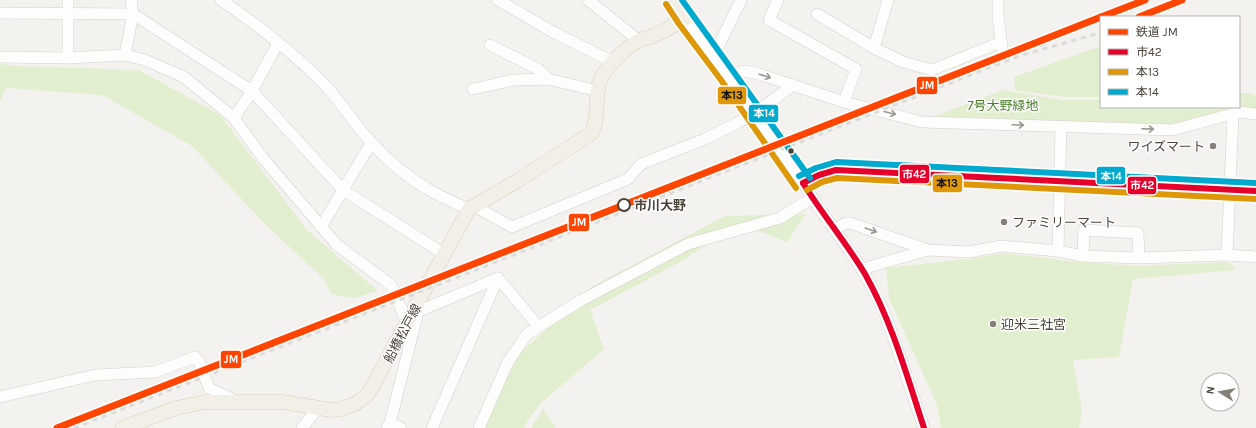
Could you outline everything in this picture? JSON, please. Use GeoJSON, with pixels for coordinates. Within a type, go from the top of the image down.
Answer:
{"type":"FeatureCollection","features":[{"type":"Feature","properties":{"kind":"main road"},"geometry":{"type":"LineString","coordinates":[[472,208],[517,181],[592,132],[595,126],[598,111],[599,84],[613,62],[638,40],[656,35],[685,19],[673,0]]}},
{"type":"Feature","properties":{"kind":"main road","name":"船橋松戸線"},"geometry":{"type":"LineString","coordinates":[[122,428],[176,408],[205,402],[283,402],[331,410],[341,409],[355,404],[367,395],[374,384],[412,316],[444,254],[472,208]]}},
{"type":"Feature","properties":{"kind":"street"},"geometry":{"type":"LineString","coordinates":[[68,0],[68,58]]}},
{"type":"Feature","properties":{"kind":"street"},"geometry":{"type":"LineString","coordinates":[[125,55],[133,14],[131,0]]}},
{"type":"Feature","properties":{"kind":"street"},"geometry":{"type":"LineString","coordinates":[[220,0],[247,18],[319,79],[332,93],[371,143],[416,182],[434,193],[472,208],[512,227],[628,180],[641,164],[705,139],[754,114],[793,85]]}},
{"type":"Feature","properties":{"kind":"street"},"geometry":{"type":"LineString","coordinates":[[498,0],[553,32],[613,62]]}},
{"type":"Feature","properties":{"kind":"street"},"geometry":{"type":"LineString","coordinates":[[588,0],[638,40]]}},
{"type":"Feature","properties":{"kind":"street"},"geometry":{"type":"LineString","coordinates":[[713,56],[741,0]]}},
{"type":"Feature","properties":{"kind":"street"},"geometry":{"type":"LineString","coordinates":[[778,0],[769,20],[856,69],[844,102]]}},
{"type":"Feature","properties":{"kind":"street"},"geometry":{"type":"LineString","coordinates":[[874,48],[888,0]]}},
{"type":"Feature","properties":{"kind":"street"},"geometry":{"type":"LineString","coordinates":[[817,14],[874,48],[903,62],[932,70],[1001,45],[998,0]]}},
{"type":"Feature","properties":{"kind":"street"},"geometry":{"type":"LineString","coordinates":[[0,13],[133,14],[252,91],[343,190],[444,254]]}},
{"type":"Feature","properties":{"kind":"street"},"geometry":{"type":"LineString","coordinates":[[685,19],[727,75],[803,183],[835,229],[872,287],[884,312],[924,428]]}},
{"type":"Feature","properties":{"kind":"street"},"geometry":{"type":"LineString","coordinates":[[234,118],[252,91],[278,43]]}},
{"type":"Feature","properties":{"kind":"street"},"geometry":{"type":"LineString","coordinates":[[490,45],[538,69],[548,79]]}},
{"type":"Feature","properties":{"kind":"street"},"geometry":{"type":"LineString","coordinates":[[0,57],[68,58],[125,55],[144,60],[184,77],[234,118],[262,157],[321,228],[337,245],[391,285],[403,312],[412,316],[498,278]]}},
{"type":"Feature","properties":{"kind":"street"},"geometry":{"type":"LineString","coordinates":[[727,75],[745,71],[759,74],[844,102],[922,122],[1172,130],[1234,115],[1240,112],[1256,114]]}},
{"type":"Feature","properties":{"kind":"street"},"geometry":{"type":"LineString","coordinates":[[473,89],[514,80],[548,79],[598,91]]}},
{"type":"Feature","properties":{"kind":"street"},"geometry":{"type":"LineString","coordinates":[[1226,255],[1234,115]]}},
{"type":"Feature","properties":{"kind":"street"},"geometry":{"type":"LineString","coordinates":[[1058,251],[1061,126]]}},
{"type":"Feature","properties":{"kind":"street"},"geometry":{"type":"LineString","coordinates":[[321,228],[371,143]]}},
{"type":"Feature","properties":{"kind":"street"},"geometry":{"type":"LineString","coordinates":[[803,183],[819,175],[836,170],[1256,191]]}},
{"type":"Feature","properties":{"kind":"street"},"geometry":{"type":"LineString","coordinates":[[479,428],[508,362],[527,334],[538,326],[580,301],[688,244],[780,218],[812,198]]}},
{"type":"Feature","properties":{"kind":"street"},"geometry":{"type":"LineString","coordinates":[[835,229],[850,223],[928,250],[969,252],[1001,246],[1058,251],[1083,256],[1139,258],[1226,255],[1256,256]]}},
{"type":"Feature","properties":{"kind":"street"},"geometry":{"type":"LineString","coordinates":[[1083,256],[1084,230],[1138,233],[1139,258]]}},
{"type":"Feature","properties":{"kind":"street"},"geometry":{"type":"LineString","coordinates":[[862,270],[928,250]]}},
{"type":"Feature","properties":{"kind":"street"},"geometry":{"type":"LineString","coordinates":[[498,278],[538,326]]}},
{"type":"Feature","properties":{"kind":"street"},"geometry":{"type":"LineString","coordinates":[[432,428],[498,278]]}},
{"type":"Feature","properties":{"kind":"street"},"geometry":{"type":"LineString","coordinates":[[401,428],[389,426],[412,316]]}},
{"type":"Feature","properties":{"kind":"street"},"geometry":{"type":"LineString","coordinates":[[0,397],[95,375],[155,372],[195,357],[199,362],[209,388],[237,401]]}},
{"type":"Feature","properties":{"kind":"street"},"geometry":{"type":"LineString","coordinates":[[302,428],[318,408]]}},
{"type":"Feature","properties":{"kind":"green space"},"geometry":{"type":"Polygon","coordinates":[[[1100,46],[1100,97],[1064,97],[1015,90],[1014,77],[1100,46]]]}},
{"type":"Feature","properties":{"kind":"green space"},"geometry":{"type":"Polygon","coordinates":[[[0,64],[15,66],[139,70],[220,115],[307,230],[378,291],[353,298],[331,294],[325,280],[265,224],[192,146],[102,95],[6,88],[0,102],[0,64]]]}},
{"type":"Feature","properties":{"kind":"green space","name":"7号大野緑地"},"geometry":{"type":"Polygon","coordinates":[[[1003,90],[1061,100],[1100,100],[1100,108],[1229,108],[1171,126],[935,116],[1003,90]]]}},
{"type":"Feature","properties":{"kind":"green space","name":"7号大野緑地"},"geometry":{"type":"Polygon","coordinates":[[[1240,93],[1248,93],[1256,96],[1256,110],[1229,108],[1240,108],[1240,93]]]}},
{"type":"Feature","properties":{"kind":"green space"},"geometry":{"type":"Polygon","coordinates":[[[806,214],[787,242],[739,223],[680,262],[590,310],[604,349],[541,403],[524,428],[483,428],[513,360],[593,286],[725,216],[806,214]]]}},
{"type":"Feature","properties":{"kind":"green space"},"geometry":{"type":"Polygon","coordinates":[[[1003,253],[1069,261],[1135,266],[1229,262],[1236,270],[1133,279],[1119,357],[1073,360],[1082,410],[1079,428],[941,428],[937,405],[889,298],[886,268],[976,258],[1003,253]]]}},
{"type":"Feature","properties":{"kind":"green space"},"geometry":{"type":"Polygon","coordinates":[[[543,409],[556,428],[531,428],[543,409]]]}},
{"type":"Feature","properties":{"kind":"railway"},"geometry":{"type":"LineString","coordinates":[[1040,46],[1093,20]]}},
{"type":"Feature","properties":{"kind":"railway"},"geometry":{"type":"LineString","coordinates":[[74,428],[1019,56],[1096,34]]}},
{"type":"Feature","properties":{"kind":"rail line","name":"JM"},"geometry":{"type":"LineString","coordinates":[[1104,16],[1145,0]]}},
{"type":"Feature","properties":{"kind":"rail line","name":"JM"},"geometry":{"type":"LineString","coordinates":[[1142,16],[1182,0]]}},
{"type":"Feature","properties":{"kind":"rail line","name":"JM"},"geometry":{"type":"LineString","coordinates":[[57,428],[1100,17]]}},
{"type":"Feature","properties":{"kind":"transit line","name":"本14"},"geometry":{"type":"LineString","coordinates":[[682,0],[810,178]]}},
{"type":"Feature","properties":{"kind":"transit line","name":"本13"},"geometry":{"type":"LineString","coordinates":[[666,4],[796,188]]}},
{"type":"Feature","properties":{"kind":"transit line","name":"本14"},"geometry":{"type":"LineString","coordinates":[[799,176],[816,168],[836,162],[1256,183]]}},
{"type":"Feature","properties":{"kind":"transit line","name":"市42"},"geometry":{"type":"LineString","coordinates":[[803,183],[819,175],[836,170],[1256,191]]}},
{"type":"Feature","properties":{"kind":"transit line","name":"本13"},"geometry":{"type":"LineString","coordinates":[[807,190],[822,182],[837,178],[1256,199]]}},
{"type":"Feature","properties":{"kind":"transit line","name":"市42"},"geometry":{"type":"LineString","coordinates":[[803,183],[858,262],[875,292],[891,330],[924,428]]}},
{"type":"Feature","properties":{"kind":"place","name":"ワイズマート"},"geometry":{"type":"Point","coordinates":[1213,146]}},
{"type":"Feature","properties":{"kind":"place","name":"市川大野"},"geometry":{"type":"Point","coordinates":[624,205]}},
{"type":"Feature","properties":{"kind":"place","name":"ファミリーマート"},"geometry":{"type":"Point","coordinates":[1004,222]}},
{"type":"Feature","properties":{"kind":"place","name":"迎米三社宮"},"geometry":{"type":"Point","coordinates":[993,324]}}]}
